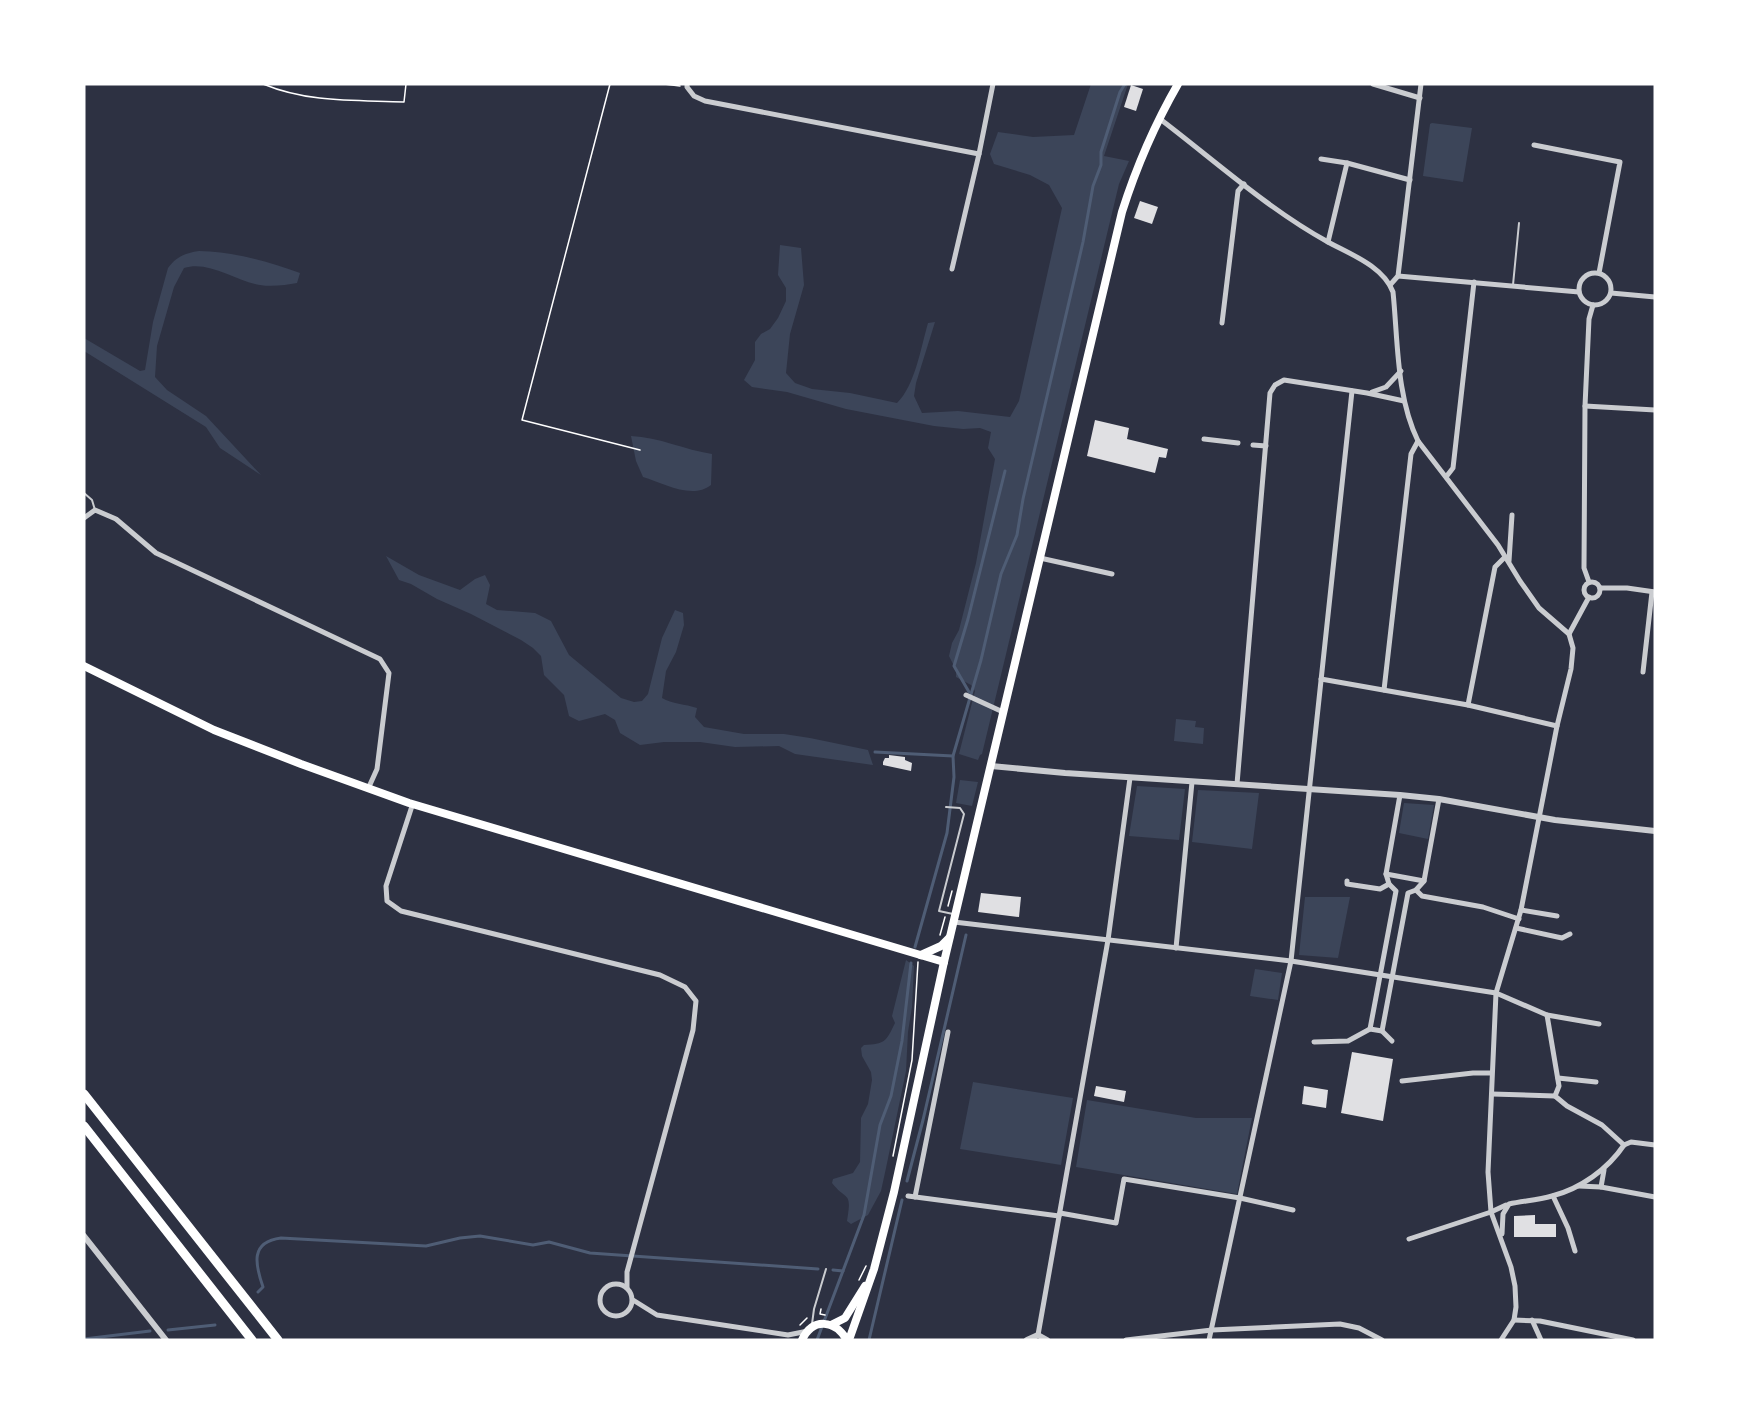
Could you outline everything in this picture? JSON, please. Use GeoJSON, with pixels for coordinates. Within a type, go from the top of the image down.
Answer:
{"type":"FeatureCollection","features":[{"type":"Feature","properties":{"kind":"highway"},"geometry":{"type":"LineString","coordinates":[[84,1094],[278,1340]]}},
{"type":"Feature","properties":{"kind":"highway"},"geometry":{"type":"LineString","coordinates":[[84,1126],[252,1340]]}},
{"type":"Feature","properties":{"kind":"main road"},"geometry":{"type":"LineString","coordinates":[[848,1340],[874,1269],[894,1192],[1002,712],[1122,212],[1132,181],[1178,84]]}},
{"type":"Feature","properties":{"kind":"main road"},"geometry":{"type":"LineString","coordinates":[[84,666],[214,730],[368,789],[944,962]]}},
{"type":"Feature","properties":{"kind":"main road"},"geometry":{"type":"LineString","coordinates":[[919,956],[931,952],[950,937]]}},
{"type":"Feature","properties":{"kind":"main road"},"geometry":{"type":"LineString","coordinates":[[802,1340],[814,1327],[845,1318],[854,1307],[874,1269]]}},
{"type":"Feature","properties":{"kind":"main road"},"geometry":{"type":"LineString","coordinates":[[830,1324],[842,1331],[848,1340]]}},
{"type":"Feature","properties":{"kind":"street"},"geometry":{"type":"LineString","coordinates":[[952,269],[993,84]]}},
{"type":"Feature","properties":{"kind":"street"},"geometry":{"type":"LineString","coordinates":[[1373,84],[1420,98]]}},
{"type":"Feature","properties":{"kind":"street"},"geometry":{"type":"LineString","coordinates":[[1390,285],[1398,276],[1421,84]]}},
{"type":"Feature","properties":{"kind":"street"},"geometry":{"type":"LineString","coordinates":[[687,86],[694,96],[705,101],[979,154]]}},
{"type":"Feature","properties":{"kind":"street"},"geometry":{"type":"LineString","coordinates":[[1160,119],[1284,215],[1371,266],[1390,285],[1393,292],[1404,401],[1409,423],[1418,441],[1507,559],[1539,608],[1569,634],[1573,648],[1571,669],[1557,726],[1519,919],[1496,993],[1488,1172],[1491,1212],[1503,1242],[1515,1286],[1516,1307],[1514,1320],[1501,1340]]}},
{"type":"Feature","properties":{"kind":"street"},"geometry":{"type":"LineString","coordinates":[[1534,145],[1620,162],[1599,273]]}},
{"type":"Feature","properties":{"kind":"street"},"geometry":{"type":"LineString","coordinates":[[1322,159],[1347,163],[1410,180]]}},
{"type":"Feature","properties":{"kind":"street"},"geometry":{"type":"LineString","coordinates":[[1328,242],[1347,163]]}},
{"type":"Feature","properties":{"kind":"street"},"geometry":{"type":"LineString","coordinates":[[1222,323],[1238,191],[1244,184]]}},
{"type":"Feature","properties":{"kind":"street"},"geometry":{"type":"LineString","coordinates":[[1594,272],[1599,273],[1608,278],[1612,288],[1611,293],[1602,304],[1593,305],[1584,301],[1579,292],[1579,286],[1584,277],[1594,272]]}},
{"type":"Feature","properties":{"kind":"street"},"geometry":{"type":"LineString","coordinates":[[1398,276],[1579,292]]}},
{"type":"Feature","properties":{"kind":"street"},"geometry":{"type":"LineString","coordinates":[[1446,477],[1453,468],[1474,282]]}},
{"type":"Feature","properties":{"kind":"street"},"geometry":{"type":"LineString","coordinates":[[1611,293],[1655,297]]}},
{"type":"Feature","properties":{"kind":"street"},"geometry":{"type":"LineString","coordinates":[[1589,582],[1584,568],[1585,406],[1589,319],[1593,305]]}},
{"type":"Feature","properties":{"kind":"street"},"geometry":{"type":"LineString","coordinates":[[1367,393],[1386,387],[1401,371]]}},
{"type":"Feature","properties":{"kind":"street"},"geometry":{"type":"LineString","coordinates":[[1237,784],[1270,393],[1275,385],[1284,380],[1404,401]]}},
{"type":"Feature","properties":{"kind":"street"},"geometry":{"type":"LineString","coordinates":[[1209,1340],[1291,961],[1352,391]]}},
{"type":"Feature","properties":{"kind":"street"},"geometry":{"type":"LineString","coordinates":[[1585,406],[1655,410]]}},
{"type":"Feature","properties":{"kind":"street"},"geometry":{"type":"LineString","coordinates":[[1204,439],[1238,443]]}},
{"type":"Feature","properties":{"kind":"street"},"geometry":{"type":"LineString","coordinates":[[1384,690],[1411,453],[1418,441]]}},
{"type":"Feature","properties":{"kind":"street"},"geometry":{"type":"LineString","coordinates":[[1253,445],[1266,446]]}},
{"type":"Feature","properties":{"kind":"street"},"geometry":{"type":"LineString","coordinates":[[84,518],[96,510],[116,519],[156,553],[380,659],[389,673],[377,769],[368,789]]}},
{"type":"Feature","properties":{"kind":"street"},"geometry":{"type":"LineString","coordinates":[[1468,705],[1495,567],[1507,559],[1512,515]]}},
{"type":"Feature","properties":{"kind":"street"},"geometry":{"type":"LineString","coordinates":[[1040,558],[1112,574]]}},
{"type":"Feature","properties":{"kind":"street"},"geometry":{"type":"LineString","coordinates":[[1589,582],[1596,583],[1600,588],[1595,598],[1585,593],[1585,587],[1589,582]]}},
{"type":"Feature","properties":{"kind":"street"},"geometry":{"type":"LineString","coordinates":[[1600,588],[1627,588],[1654,592],[1643,672]]}},
{"type":"Feature","properties":{"kind":"street"},"geometry":{"type":"LineString","coordinates":[[1569,634],[1589,597]]}},
{"type":"Feature","properties":{"kind":"street"},"geometry":{"type":"LineString","coordinates":[[1321,680],[1468,705],[1557,726]]}},
{"type":"Feature","properties":{"kind":"street"},"geometry":{"type":"LineString","coordinates":[[966,695],[1002,712]]}},
{"type":"Feature","properties":{"kind":"street"},"geometry":{"type":"LineString","coordinates":[[990,766],[1002,769],[1400,795],[1439,799],[1539,817],[1655,831]]}},
{"type":"Feature","properties":{"kind":"street"},"geometry":{"type":"LineString","coordinates":[[1038,1335],[1108,940],[1130,778]]}},
{"type":"Feature","properties":{"kind":"street"},"geometry":{"type":"LineString","coordinates":[[1176,948],[1192,782]]}},
{"type":"Feature","properties":{"kind":"street"},"geometry":{"type":"LineString","coordinates":[[1400,795],[1386,874],[1389,884],[1396,891],[1408,893],[1416,890],[1424,881],[1439,799]]}},
{"type":"Feature","properties":{"kind":"street"},"geometry":{"type":"LineString","coordinates":[[409,803],[412,806],[386,886],[387,901],[393,907],[401,911],[660,975],[685,987],[696,1001],[693,1030],[627,1272],[627,1287],[633,1300],[657,1315],[788,1335],[814,1327]]}},
{"type":"Feature","properties":{"kind":"street"},"geometry":{"type":"LineString","coordinates":[[1386,874],[1424,881]]}},
{"type":"Feature","properties":{"kind":"street"},"geometry":{"type":"LineString","coordinates":[[1347,881],[1347,884],[1380,890],[1389,884]]}},
{"type":"Feature","properties":{"kind":"street"},"geometry":{"type":"LineString","coordinates":[[1416,890],[1422,896],[1483,907],[1519,919]]}},
{"type":"Feature","properties":{"kind":"street"},"geometry":{"type":"LineString","coordinates":[[1370,1029],[1396,891]]}},
{"type":"Feature","properties":{"kind":"street"},"geometry":{"type":"LineString","coordinates":[[1383,1031],[1408,893]]}},
{"type":"Feature","properties":{"kind":"street"},"geometry":{"type":"LineString","coordinates":[[1521,910],[1557,916]]}},
{"type":"Feature","properties":{"kind":"street"},"geometry":{"type":"LineString","coordinates":[[955,918],[1108,940],[1291,961],[1496,993],[1547,1015],[1599,1024]]}},
{"type":"Feature","properties":{"kind":"street"},"geometry":{"type":"LineString","coordinates":[[1516,928],[1562,938],[1570,934]]}},
{"type":"Feature","properties":{"kind":"street"},"geometry":{"type":"LineString","coordinates":[[1547,1015],[1559,1086],[1555,1096]]}},
{"type":"Feature","properties":{"kind":"street"},"geometry":{"type":"LineString","coordinates":[[1314,1042],[1348,1041],[1370,1029],[1383,1031],[1392,1041]]}},
{"type":"Feature","properties":{"kind":"street"},"geometry":{"type":"LineString","coordinates":[[915,1197],[948,1032]]}},
{"type":"Feature","properties":{"kind":"street"},"geometry":{"type":"LineString","coordinates":[[1402,1081],[1491,1073]]}},
{"type":"Feature","properties":{"kind":"street"},"geometry":{"type":"LineString","coordinates":[[1558,1078],[1596,1082]]}},
{"type":"Feature","properties":{"kind":"street"},"geometry":{"type":"LineString","coordinates":[[1492,1094],[1555,1096],[1567,1106],[1602,1125],[1624,1145]]}},
{"type":"Feature","properties":{"kind":"street"},"geometry":{"type":"LineString","coordinates":[[1409,1239],[1509,1204],[1553,1196],[1578,1186],[1604,1170],[1624,1145],[1630,1142],[1655,1145]]}},
{"type":"Feature","properties":{"kind":"street"},"geometry":{"type":"LineString","coordinates":[[1600,1187],[1604,1170]]}},
{"type":"Feature","properties":{"kind":"street"},"geometry":{"type":"LineString","coordinates":[[908,1196],[1116,1223],[1124,1179],[1240,1198],[1293,1210]]}},
{"type":"Feature","properties":{"kind":"street"},"geometry":{"type":"LineString","coordinates":[[1578,1186],[1600,1187],[1637,1197],[1655,1197]]}},
{"type":"Feature","properties":{"kind":"street"},"geometry":{"type":"LineString","coordinates":[[1553,1196],[1568,1228],[1575,1251]]}},
{"type":"Feature","properties":{"kind":"street"},"geometry":{"type":"LineString","coordinates":[[1503,1242],[1503,1214],[1509,1204]]}},
{"type":"Feature","properties":{"kind":"street"},"geometry":{"type":"LineString","coordinates":[[84,1236],[166,1340]]}},
{"type":"Feature","properties":{"kind":"street"},"geometry":{"type":"LineString","coordinates":[[616,1284],[627,1272]]}},
{"type":"Feature","properties":{"kind":"street"},"geometry":{"type":"LineString","coordinates":[[627,1287],[610,1285],[602,1292],[600,1298],[602,1308],[611,1316],[645,1309]]}},
{"type":"Feature","properties":{"kind":"street"},"geometry":{"type":"LineString","coordinates":[[627,1312],[633,1300]]}},
{"type":"Feature","properties":{"kind":"street"},"geometry":{"type":"LineString","coordinates":[[1514,1320],[1532,1320],[1633,1340]]}},
{"type":"Feature","properties":{"kind":"street"},"geometry":{"type":"LineString","coordinates":[[1532,1320],[1541,1340]]}},
{"type":"Feature","properties":{"kind":"street"},"geometry":{"type":"LineString","coordinates":[[1126,1340],[1212,1330],[1340,1324],[1359,1328],[1382,1340]]}},
{"type":"Feature","properties":{"kind":"street"},"geometry":{"type":"LineString","coordinates":[[788,1335],[795,1340]]}},
{"type":"Feature","properties":{"kind":"street"},"geometry":{"type":"LineString","coordinates":[[1027,1340],[1038,1335]]}},
{"type":"Feature","properties":{"kind":"street"},"geometry":{"type":"LineString","coordinates":[[1038,1335],[1047,1340]]}},
{"type":"Feature","properties":{"kind":"lane"},"geometry":{"type":"LineString","coordinates":[[1513,285],[1520,223]]}},
{"type":"Feature","properties":{"kind":"lane"},"geometry":{"type":"LineString","coordinates":[[84,493],[92,500],[96,510]]}},
{"type":"Feature","properties":{"kind":"lane"},"geometry":{"type":"LineString","coordinates":[[946,807],[962,809],[964,814],[939,911],[955,918]]}},
{"type":"Feature","properties":{"kind":"lane"},"geometry":{"type":"LineString","coordinates":[[814,1327],[814,1306],[826,1269]]}},
{"type":"Feature","properties":{"kind":"lane"},"geometry":{"type":"LineString","coordinates":[[813,1314],[814,1327]]}},
{"type":"Feature","properties":{"kind":"path"},"geometry":{"type":"LineString","coordinates":[[263,84],[284,93],[311,99],[404,102],[406,84]]}},
{"type":"Feature","properties":{"kind":"path"},"geometry":{"type":"LineString","coordinates":[[610,84],[522,420],[640,450]]}},
{"type":"Feature","properties":{"kind":"path"},"geometry":{"type":"LineString","coordinates":[[664,84],[687,86]]}},
{"type":"Feature","properties":{"kind":"path"},"geometry":{"type":"LineString","coordinates":[[800,1325],[808,1318],[810,1305],[821,1308],[821,1314]]}},
{"type":"Feature","properties":{"kind":"shaded area"},"geometry":{"type":"Polygon","coordinates":[[[1091,84],[1128,84],[1104,156],[1129,161],[1119,184],[982,754],[978,760],[959,754],[975,691],[971,685],[956,677],[956,670],[949,656],[952,643],[959,630],[976,563],[995,459],[988,448],[991,432],[980,428],[934,426],[846,409],[787,392],[752,387],[744,380],[755,360],[755,342],[761,334],[770,329],[786,301],[786,288],[778,275],[780,245],[801,248],[804,285],[790,334],[786,373],[795,383],[812,389],[850,393],[897,403],[913,377],[928,323],[935,322],[914,396],[922,413],[958,411],[1010,417],[1019,401],[1062,208],[1049,185],[1030,175],[994,164],[990,154],[998,132],[1033,137],[1074,135],[1091,84]]]}},
{"type":"Feature","properties":{"kind":"shaded area"},"geometry":{"type":"Polygon","coordinates":[[[1430,124],[1472,128],[1463,182],[1423,176],[1430,124]]]}},
{"type":"Feature","properties":{"kind":"shaded area"},"geometry":{"type":"Polygon","coordinates":[[[199,251],[250,258],[300,273],[297,283],[269,286],[251,283],[203,267],[184,268],[174,287],[157,346],[155,377],[167,390],[206,416],[261,475],[220,448],[206,427],[84,351],[84,338],[140,371],[145,370],[153,322],[168,268],[181,256],[199,251]]]}},
{"type":"Feature","properties":{"kind":"shaded area"},"geometry":{"type":"Polygon","coordinates":[[[631,436],[712,454],[711,485],[695,491],[686,491],[643,477],[636,461],[631,436]]]}},
{"type":"Feature","properties":{"kind":"shaded area"},"geometry":{"type":"Polygon","coordinates":[[[386,556],[419,575],[460,590],[485,575],[490,585],[486,604],[497,610],[535,613],[551,621],[569,655],[621,698],[634,702],[642,701],[648,694],[662,638],[675,610],[683,613],[684,625],[676,652],[666,671],[662,698],[697,708],[695,717],[704,727],[744,734],[784,734],[868,750],[873,765],[795,754],[779,746],[735,747],[700,742],[640,745],[620,733],[615,720],[605,714],[579,721],[569,716],[564,695],[544,675],[541,656],[533,648],[471,614],[399,580],[386,556]]]}},
{"type":"Feature","properties":{"kind":"shaded area"},"geometry":{"type":"Polygon","coordinates":[[[1176,719],[1196,721],[1195,727],[1204,728],[1203,744],[1174,741],[1176,719]]]}},
{"type":"Feature","properties":{"kind":"shaded area"},"geometry":{"type":"Polygon","coordinates":[[[960,780],[978,782],[972,806],[956,803],[960,780]]]}},
{"type":"Feature","properties":{"kind":"shaded area"},"geometry":{"type":"Polygon","coordinates":[[[1137,786],[1185,789],[1179,840],[1129,836],[1137,786]]]}},
{"type":"Feature","properties":{"kind":"shaded area"},"geometry":{"type":"Polygon","coordinates":[[[1198,790],[1259,793],[1252,849],[1192,842],[1198,790]]]}},
{"type":"Feature","properties":{"kind":"shaded area"},"geometry":{"type":"Polygon","coordinates":[[[1404,803],[1434,805],[1428,839],[1399,833],[1404,803]]]}},
{"type":"Feature","properties":{"kind":"shaded area"},"geometry":{"type":"Polygon","coordinates":[[[1305,897],[1350,897],[1338,958],[1299,955],[1305,897]]]}},
{"type":"Feature","properties":{"kind":"shaded area"},"geometry":{"type":"Polygon","coordinates":[[[906,960],[914,966],[906,1071],[886,1168],[881,1191],[868,1215],[851,1224],[847,1221],[848,1200],[832,1183],[833,1179],[853,1173],[860,1162],[861,1118],[868,1104],[872,1080],[861,1048],[864,1045],[881,1043],[892,1029],[895,1023],[892,1016],[906,960]]]}},
{"type":"Feature","properties":{"kind":"shaded area"},"geometry":{"type":"Polygon","coordinates":[[[1255,969],[1282,973],[1278,1000],[1250,996],[1255,969]]]}},
{"type":"Feature","properties":{"kind":"shaded area"},"geometry":{"type":"Polygon","coordinates":[[[973,1082],[1073,1098],[1061,1165],[960,1149],[973,1082]]]}},
{"type":"Feature","properties":{"kind":"shaded area"},"geometry":{"type":"Polygon","coordinates":[[[1087,1100],[1196,1118],[1252,1118],[1237,1194],[1076,1167],[1087,1100]]]}},
{"type":"Feature","properties":{"kind":"building"},"geometry":{"type":"Polygon","coordinates":[[[1131,85],[1143,89],[1136,111],[1124,107],[1131,85]]]}},
{"type":"Feature","properties":{"kind":"building"},"geometry":{"type":"Polygon","coordinates":[[[1140,201],[1158,207],[1152,224],[1134,218],[1140,201]]]}},
{"type":"Feature","properties":{"kind":"building"},"geometry":{"type":"Polygon","coordinates":[[[1095,420],[1129,428],[1127,439],[1168,449],[1166,458],[1159,457],[1155,473],[1087,456],[1095,420]]]}},
{"type":"Feature","properties":{"kind":"building"},"geometry":{"type":"Polygon","coordinates":[[[889,755],[905,757],[905,760],[912,763],[911,771],[883,765],[885,758],[889,758],[889,755]]]}},
{"type":"Feature","properties":{"kind":"building"},"geometry":{"type":"Polygon","coordinates":[[[981,893],[1021,897],[1019,917],[978,912],[981,893]]]}},
{"type":"Feature","properties":{"kind":"building"},"geometry":{"type":"Polygon","coordinates":[[[1352,1052],[1393,1059],[1383,1121],[1341,1113],[1352,1052]]]}},
{"type":"Feature","properties":{"kind":"building"},"geometry":{"type":"Polygon","coordinates":[[[1096,1086],[1126,1091],[1124,1102],[1094,1096],[1096,1086]]]}},
{"type":"Feature","properties":{"kind":"building"},"geometry":{"type":"Polygon","coordinates":[[[1304,1086],[1328,1090],[1326,1108],[1302,1104],[1304,1086]]]}},
{"type":"Feature","properties":{"kind":"building"},"geometry":{"type":"Polygon","coordinates":[[[1535,1215],[1535,1224],[1556,1224],[1556,1237],[1514,1237],[1514,1216],[1535,1215]]]}},
{"type":"Feature","properties":{"kind":"waterway"},"geometry":{"type":"LineString","coordinates":[[915,947],[947,833],[954,777],[953,756],[981,660],[1001,574],[1017,535],[1023,499],[1083,242],[1093,186],[1101,165],[1101,152],[1120,92],[1125,84]]}},
{"type":"Feature","properties":{"kind":"waterway"},"geometry":{"type":"LineString","coordinates":[[969,692],[954,666],[1005,471]]}},
{"type":"Feature","properties":{"kind":"waterway"},"geometry":{"type":"LineString","coordinates":[[875,752],[953,756]]}},
{"type":"Feature","properties":{"kind":"waterway"},"geometry":{"type":"LineString","coordinates":[[907,1181],[966,935]]}},
{"type":"Feature","properties":{"kind":"waterway"},"geometry":{"type":"LineString","coordinates":[[817,1340],[864,1215],[880,1125],[891,1096],[902,1041],[911,963]]}},
{"type":"Feature","properties":{"kind":"waterway"},"geometry":{"type":"LineString","coordinates":[[869,1340],[902,1200]]}},
{"type":"Feature","properties":{"kind":"waterway"},"geometry":{"type":"LineString","coordinates":[[258,1292],[263,1287],[257,1255],[264,1244],[281,1238],[426,1246],[480,1236],[533,1245],[549,1242],[590,1253],[818,1269]]}},
{"type":"Feature","properties":{"kind":"waterway"},"geometry":{"type":"LineString","coordinates":[[833,1270],[843,1271]]}},
{"type":"Feature","properties":{"kind":"waterway"},"geometry":{"type":"LineString","coordinates":[[168,1330],[215,1325]]}},
{"type":"Feature","properties":{"kind":"waterway"},"geometry":{"type":"LineString","coordinates":[[84,1339],[150,1331]]}}]}
